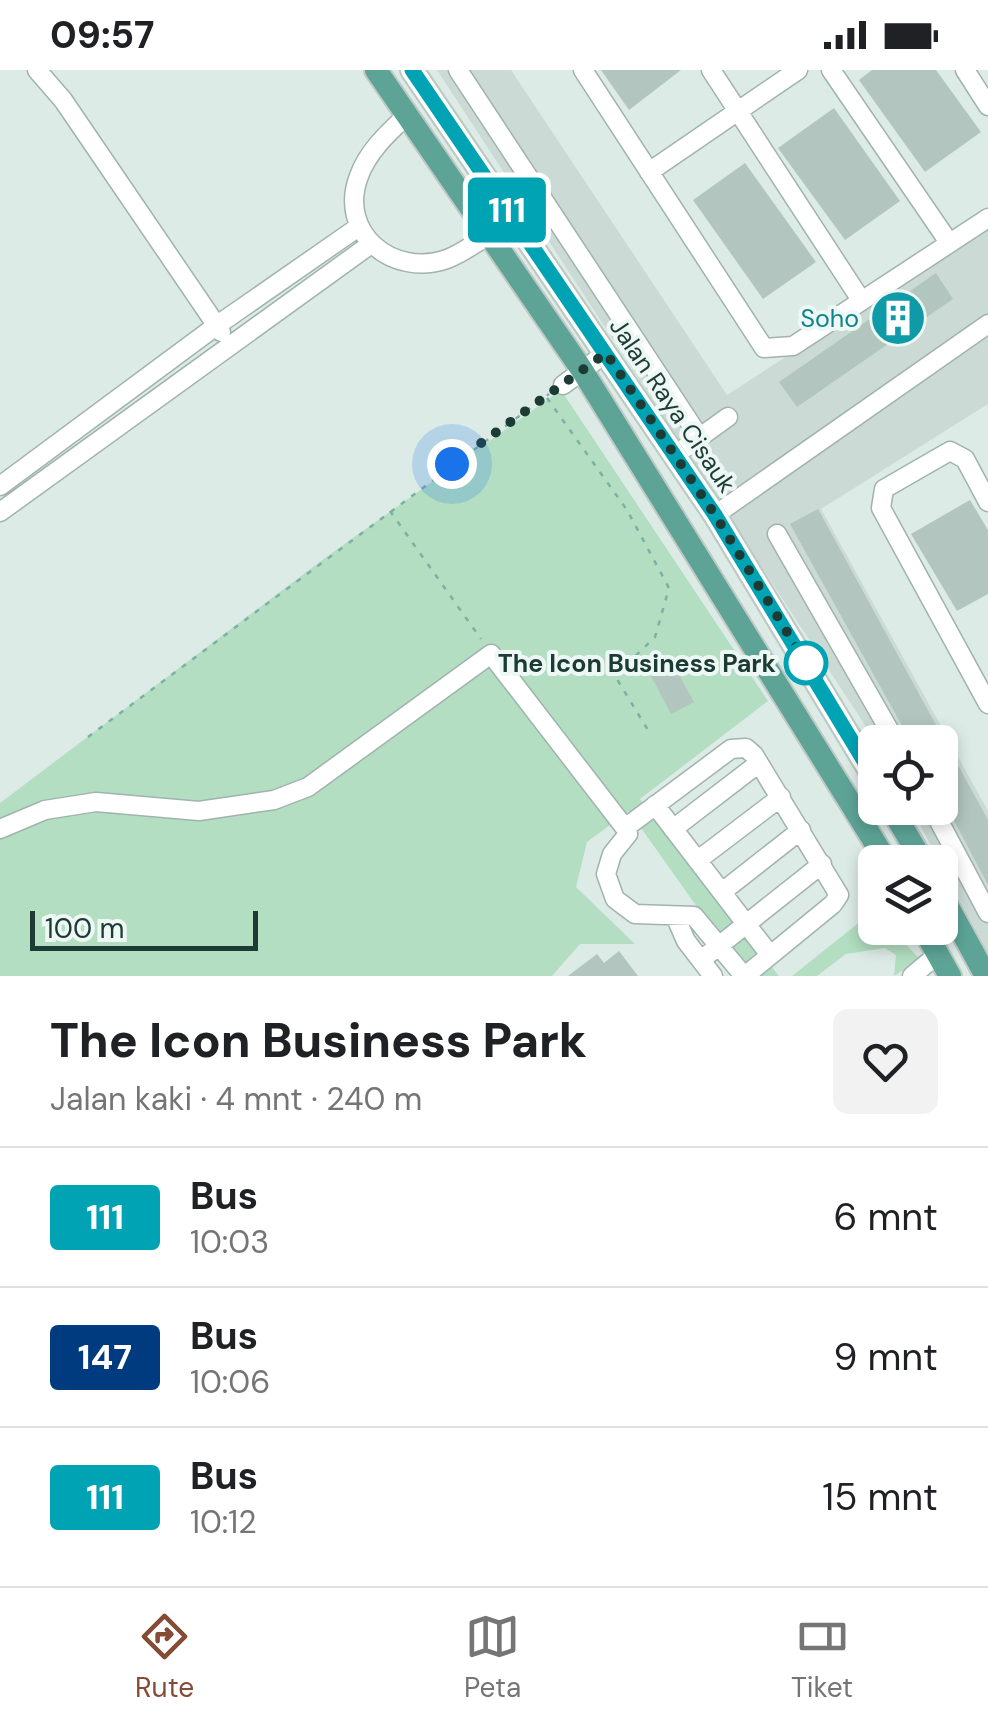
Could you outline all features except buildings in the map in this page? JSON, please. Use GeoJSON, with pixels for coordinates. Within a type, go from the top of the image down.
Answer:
{"type":"FeatureCollection","features":[{"type":"Feature","properties":{"kind":"main road"},"geometry":{"type":"LineString","coordinates":[[376,70],[488,236],[572,378],[876,845]]}},
{"type":"Feature","properties":{"kind":"main road","name":"Jalan Raya Cisauk"},"geometry":{"type":"LineString","coordinates":[[412,70],[715,515],[858,751]]}},
{"type":"Feature","properties":{"kind":"main road"},"geometry":{"type":"LineString","coordinates":[[958,924],[986,976]]}},
{"type":"Feature","properties":{"kind":"main road"},"geometry":{"type":"LineString","coordinates":[[933,945],[950,976]]}},
{"type":"Feature","properties":{"kind":"street"},"geometry":{"type":"LineString","coordinates":[[37,70],[64,100],[230,345]]}},
{"type":"Feature","properties":{"kind":"street"},"geometry":{"type":"LineString","coordinates":[[583,70],[764,348],[793,346],[988,218]]}},
{"type":"Feature","properties":{"kind":"street"},"geometry":{"type":"LineString","coordinates":[[711,70],[861,300]]}},
{"type":"Feature","properties":{"kind":"street"},"geometry":{"type":"LineString","coordinates":[[831,70],[948,241]]}},
{"type":"Feature","properties":{"kind":"street"},"geometry":{"type":"LineString","coordinates":[[965,70],[988,106]]}},
{"type":"Feature","properties":{"kind":"street"},"geometry":{"type":"LineString","coordinates":[[649,172],[792,72]]}},
{"type":"Feature","properties":{"kind":"street"},"geometry":{"type":"LineString","coordinates":[[436,104],[462,76],[700,438]]}},
{"type":"Feature","properties":{"kind":"street"},"geometry":{"type":"LineString","coordinates":[[407,116],[368,158],[358,179],[353,206],[358,228],[371,244],[394,260],[420,264],[448,259],[488,236]]}},
{"type":"Feature","properties":{"kind":"street"},"geometry":{"type":"LineString","coordinates":[[0,486],[216,326],[358,228]]}},
{"type":"Feature","properties":{"kind":"street"},"geometry":{"type":"LineString","coordinates":[[0,512],[371,244]]}},
{"type":"Feature","properties":{"kind":"street"},"geometry":{"type":"LineString","coordinates":[[572,378],[618,316]]}},
{"type":"Feature","properties":{"kind":"street"},"geometry":{"type":"LineString","coordinates":[[715,515],[988,324]]}},
{"type":"Feature","properties":{"kind":"street"},"geometry":{"type":"LineString","coordinates":[[967,338],[988,344]]}},
{"type":"Feature","properties":{"kind":"street"},"geometry":{"type":"LineString","coordinates":[[675,456],[728,416]]}},
{"type":"Feature","properties":{"kind":"street"},"geometry":{"type":"LineString","coordinates":[[988,502],[965,460],[950,451],[884,489],[880,497],[882,508],[988,704]]}},
{"type":"Feature","properties":{"kind":"street"},"geometry":{"type":"LineString","coordinates":[[777,534],[886,725]]}},
{"type":"Feature","properties":{"kind":"street"},"geometry":{"type":"LineString","coordinates":[[0,829],[45,810],[96,802],[198,811],[274,800],[308,787],[492,654],[625,828],[628,834],[612,854],[606,874],[615,898],[635,914],[694,916],[744,976],[838,899],[838,891],[822,864],[746,748],[731,749],[625,828]]}},
{"type":"Feature","properties":{"kind":"street"},"geometry":{"type":"LineString","coordinates":[[673,828],[759,763]]}},
{"type":"Feature","properties":{"kind":"street"},"geometry":{"type":"LineString","coordinates":[[698,860],[781,798]]}},
{"type":"Feature","properties":{"kind":"street"},"geometry":{"type":"LineString","coordinates":[[655,805],[770,955]]}},
{"type":"Feature","properties":{"kind":"street"},"geometry":{"type":"LineString","coordinates":[[941,825],[988,913]]}},
{"type":"Feature","properties":{"kind":"street"},"geometry":{"type":"LineString","coordinates":[[722,892],[801,830]]}},
{"type":"Feature","properties":{"kind":"street"},"geometry":{"type":"LineString","coordinates":[[700,960],[822,864]]}},
{"type":"Feature","properties":{"kind":"street"},"geometry":{"type":"LineString","coordinates":[[958,895],[976,889]]}},
{"type":"Feature","properties":{"kind":"street"},"geometry":{"type":"LineString","coordinates":[[675,916],[713,976]]}},
{"type":"Feature","properties":{"kind":"street"},"geometry":{"type":"LineString","coordinates":[[912,976],[938,954]]}},
{"type":"Feature","properties":{"kind":"path"},"geometry":{"type":"LineString","coordinates":[[88,736],[572,378]]}},
{"type":"Feature","properties":{"kind":"path"},"geometry":{"type":"LineString","coordinates":[[546,396],[627,510],[669,588],[655,637],[615,676],[651,735]]}},
{"type":"Feature","properties":{"kind":"path"},"geometry":{"type":"LineString","coordinates":[[390,510],[492,654]]}},
{"type":"Feature","properties":{"kind":"shaded area","name":"The Icon Business Park"},"geometry":{"type":"Polygon","coordinates":[[[437,70],[511,70],[727,395],[988,226],[988,404],[821,509],[940,725],[865,725],[437,70]]]}},
{"type":"Feature","properties":{"kind":"shaded area","name":"The Icon Business Park"},"geometry":{"type":"Polygon","coordinates":[[[958,757],[988,811],[988,953],[958,897],[958,845],[931,845],[920,825],[958,825],[958,757]]]}},
{"type":"Feature","properties":{"kind":"green space"},"geometry":{"type":"Polygon","coordinates":[[[561,390],[768,701],[640,799],[779,976],[746,976],[629,811],[587,842],[576,887],[635,944],[580,944],[552,976],[0,976],[0,803],[325,558],[561,390]]]}},
{"type":"Feature","properties":{"kind":"green space"},"geometry":{"type":"Polygon","coordinates":[[[858,923],[858,945],[906,945],[920,959],[894,976],[896,955],[885,948],[846,954],[817,976],[792,976],[858,923]]]}},
{"type":"Feature","properties":{"kind":"bus line","name":"111"},"geometry":{"type":"LineString","coordinates":[[412,70],[715,515],[858,750]]}},
{"type":"Feature","properties":{"kind":"place","name":"Soho"},"geometry":{"type":"Point","coordinates":[898,318]}},
{"type":"Feature","properties":{"kind":"place","name":"The Icon Business Park"},"geometry":{"type":"Point","coordinates":[806,663]}},
{"type":"Feature","properties":{"kind":"route"},"geometry":{"type":"LineString","coordinates":[[452,464],[606,353],[715,515],[806,663]]}}]}
